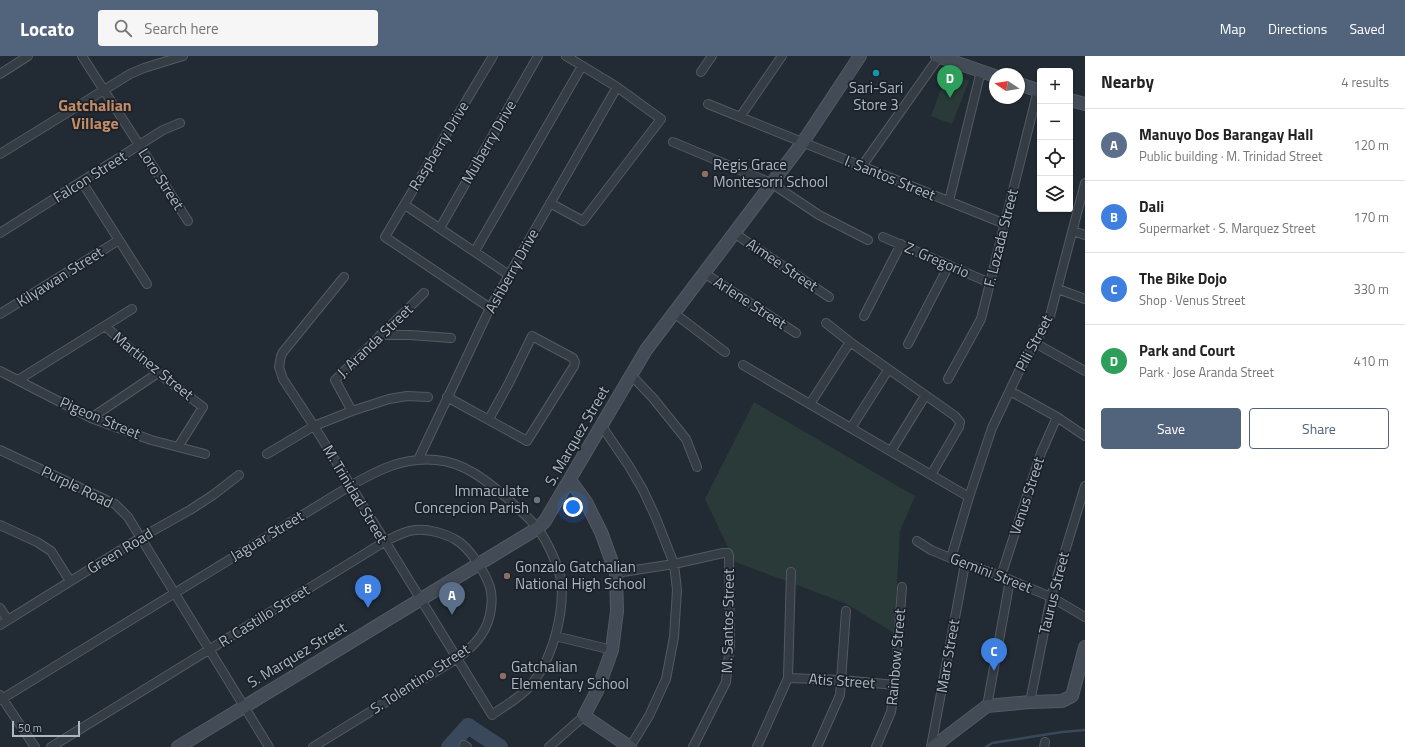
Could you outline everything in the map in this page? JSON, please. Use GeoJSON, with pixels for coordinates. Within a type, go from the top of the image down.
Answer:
{"type":"FeatureCollection","features":[{"type":"Feature","properties":{"kind":"street"},"geometry":{"type":"LineString","coordinates":[[0,74],[28,56]]}},
{"type":"Feature","properties":{"kind":"street","name":"Loro Street"},"geometry":{"type":"LineString","coordinates":[[82,56],[188,221]]}},
{"type":"Feature","properties":{"kind":"street"},"geometry":{"type":"LineString","coordinates":[[0,154],[104,90],[144,68],[183,56]]}},
{"type":"Feature","properties":{"kind":"street","name":"Raspberry Drive"},"geometry":{"type":"LineString","coordinates":[[490,308],[385,237],[493,56]]}},
{"type":"Feature","properties":{"kind":"street","name":"Mulberry Drive"},"geometry":{"type":"LineString","coordinates":[[440,228],[538,56]]}},
{"type":"Feature","properties":{"kind":"street"},"geometry":{"type":"LineString","coordinates":[[550,203],[584,221],[661,119],[616,87],[566,56]]}},
{"type":"Feature","properties":{"kind":"street"},"geometry":{"type":"LineString","coordinates":[[701,72],[712,56]]}},
{"type":"Feature","properties":{"kind":"street"},"geometry":{"type":"LineString","coordinates":[[740,117],[782,56]]}},
{"type":"Feature","properties":{"kind":"street","name":"S. Marquez Street"},"geometry":{"type":"LineString","coordinates":[[178,747],[478,565],[538,528],[546,521],[646,350],[803,142],[860,56]]}},
{"type":"Feature","properties":{"kind":"street"},"geometry":{"type":"LineString","coordinates":[[862,166],[938,57],[989,74]]}},
{"type":"Feature","properties":{"kind":"street"},"geometry":{"type":"LineString","coordinates":[[475,251],[582,66]]}},
{"type":"Feature","properties":{"kind":"street"},"geometry":{"type":"LineString","coordinates":[[949,201],[981,71]]}},
{"type":"Feature","properties":{"kind":"street"},"geometry":{"type":"LineString","coordinates":[[1025,86],[1037,90]]}},
{"type":"Feature","properties":{"kind":"street","name":"Ashberry Drive"},"geometry":{"type":"LineString","coordinates":[[418,460],[490,308],[616,87]]}},
{"type":"Feature","properties":{"kind":"street","name":"F. Lozada Street"},"geometry":{"type":"LineString","coordinates":[[948,379],[981,320],[1037,99]]}},
{"type":"Feature","properties":{"kind":"street"},"geometry":{"type":"LineString","coordinates":[[1073,101],[1085,104]]}},
{"type":"Feature","properties":{"kind":"street","name":"I. Santos Street"},"geometry":{"type":"LineString","coordinates":[[708,104],[1005,224]]}},
{"type":"Feature","properties":{"kind":"street","name":"Falcon Street"},"geometry":{"type":"LineString","coordinates":[[0,233],[140,146],[163,130],[180,123]]}},
{"type":"Feature","properties":{"kind":"street"},"geometry":{"type":"LineString","coordinates":[[673,142],[771,183],[819,215],[868,240]]}},
{"type":"Feature","properties":{"kind":"street"},"geometry":{"type":"LineString","coordinates":[[82,182],[147,284]]}},
{"type":"Feature","properties":{"kind":"street","name":"Pili Street"},"geometry":{"type":"LineString","coordinates":[[969,498],[992,428],[1021,367],[1050,316],[1085,183]]}},
{"type":"Feature","properties":{"kind":"street"},"geometry":{"type":"LineString","coordinates":[[405,205],[509,275]]}},
{"type":"Feature","properties":{"kind":"street"},"geometry":{"type":"LineString","coordinates":[[1073,231],[1085,235]]}},
{"type":"Feature","properties":{"kind":"street","name":"Aimee Street"},"geometry":{"type":"LineString","coordinates":[[734,233],[829,297]]}},
{"type":"Feature","properties":{"kind":"street","name":"Z. Gregorio"},"geometry":{"type":"LineString","coordinates":[[883,237],[990,283]]}},
{"type":"Feature","properties":{"kind":"street","name":"Kilyawan Street"},"geometry":{"type":"LineString","coordinates":[[0,314],[119,240]]}},
{"type":"Feature","properties":{"kind":"street"},"geometry":{"type":"LineString","coordinates":[[864,316],[901,244]]}},
{"type":"Feature","properties":{"kind":"street"},"geometry":{"type":"LineString","coordinates":[[908,344],[949,265]]}},
{"type":"Feature","properties":{"kind":"street","name":"Arlene Street"},"geometry":{"type":"LineString","coordinates":[[704,273],[796,333]]}},
{"type":"Feature","properties":{"kind":"street","name":"M. Trinidad Street"},"geometry":{"type":"LineString","coordinates":[[344,277],[284,352],[279,362],[280,373],[492,715]]}},
{"type":"Feature","properties":{"kind":"street"},"geometry":{"type":"LineString","coordinates":[[1058,289],[1085,299]]}},
{"type":"Feature","properties":{"kind":"street","name":"J. Aranda Street"},"geometry":{"type":"LineString","coordinates":[[352,411],[335,380],[424,294]]}},
{"type":"Feature","properties":{"kind":"street"},"geometry":{"type":"LineString","coordinates":[[18,380],[132,309]]}},
{"type":"Feature","properties":{"kind":"street"},"geometry":{"type":"LineString","coordinates":[[674,313],[725,352]]}},
{"type":"Feature","properties":{"kind":"street"},"geometry":{"type":"LineString","coordinates":[[826,323],[888,370],[955,416],[960,422],[959,427],[932,475]]}},
{"type":"Feature","properties":{"kind":"street","name":"Martinez Street"},"geometry":{"type":"LineString","coordinates":[[105,326],[158,373],[203,407],[178,447]]}},
{"type":"Feature","properties":{"kind":"street"},"geometry":{"type":"LineString","coordinates":[[380,336],[410,335],[451,338]]}},
{"type":"Feature","properties":{"kind":"street"},"geometry":{"type":"LineString","coordinates":[[447,397],[527,441],[574,366],[575,362],[573,358],[532,336],[489,420]]}},
{"type":"Feature","properties":{"kind":"street"},"geometry":{"type":"LineString","coordinates":[[810,404],[850,342]]}},
{"type":"Feature","properties":{"kind":"street"},"geometry":{"type":"LineString","coordinates":[[1035,343],[1085,371]]}},
{"type":"Feature","properties":{"kind":"street"},"geometry":{"type":"LineString","coordinates":[[743,365],[969,498],[951,558]]}},
{"type":"Feature","properties":{"kind":"street"},"geometry":{"type":"LineString","coordinates":[[851,428],[888,370]]}},
{"type":"Feature","properties":{"kind":"street","name":"Pigeon Street"},"geometry":{"type":"LineString","coordinates":[[0,371],[91,418],[151,440],[205,454]]}},
{"type":"Feature","properties":{"kind":"street"},"geometry":{"type":"LineString","coordinates":[[91,418],[158,373]]}},
{"type":"Feature","properties":{"kind":"street"},"geometry":{"type":"LineString","coordinates":[[631,375],[653,398],[686,439],[697,467]]}},
{"type":"Feature","properties":{"kind":"street"},"geometry":{"type":"LineString","coordinates":[[1010,390],[1085,436]]}},
{"type":"Feature","properties":{"kind":"street"},"geometry":{"type":"LineString","coordinates":[[267,454],[314,426],[352,411],[388,399],[407,396],[428,397]]}},
{"type":"Feature","properties":{"kind":"street"},"geometry":{"type":"LineString","coordinates":[[891,451],[925,396]]}},
{"type":"Feature","properties":{"kind":"street","name":"Venus Street"},"geometry":{"type":"LineString","coordinates":[[1001,576],[1041,454],[1057,418]]}},
{"type":"Feature","properties":{"kind":"street"},"geometry":{"type":"LineString","coordinates":[[584,716],[630,747],[649,716],[666,679],[674,637],[677,590],[674,564],[656,518],[630,466],[602,425]]}},
{"type":"Feature","properties":{"kind":"street","name":"Purple Road"},"geometry":{"type":"LineString","coordinates":[[0,450],[115,504],[128,516],[140,538],[269,747]]}},
{"type":"Feature","properties":{"kind":"street","name":"Jaguar Street"},"geometry":{"type":"LineString","coordinates":[[1,698],[350,486],[387,467],[403,462],[437,460],[456,465],[473,472],[488,482],[538,528],[551,553],[561,579],[561,605],[555,636],[545,662],[530,687],[492,715]]}},
{"type":"Feature","properties":{"kind":"street","name":"Green Road"},"geometry":{"type":"LineString","coordinates":[[0,625],[140,538],[190,510],[239,475]]}},
{"type":"Feature","properties":{"kind":"street"},"geometry":{"type":"LineString","coordinates":[[549,747],[584,716],[598,689],[612,650],[617,611],[616,573],[601,532],[586,502],[570,480]]}},
{"type":"Feature","properties":{"kind":"street","name":"Taurus Street"},"geometry":{"type":"LineString","coordinates":[[1030,702],[1051,597],[1085,486]]}},
{"type":"Feature","properties":{"kind":"street"},"geometry":{"type":"LineString","coordinates":[[0,525],[37,542],[51,551],[70,581]]}},
{"type":"Feature","properties":{"kind":"street","name":"R. Castillo Street"},"geometry":{"type":"LineString","coordinates":[[50,747],[384,542],[403,533],[416,530],[429,530],[444,534],[457,540],[467,549],[478,565]]}},
{"type":"Feature","properties":{"kind":"street","name":"Gemini Street"},"geometry":{"type":"LineString","coordinates":[[917,541],[931,550],[965,564],[1001,576],[1051,597],[1085,616]]}},
{"type":"Feature","properties":{"kind":"street","name":"M. Santos Street"},"geometry":{"type":"LineString","coordinates":[[616,573],[674,564],[723,553],[728,553],[729,555],[730,645],[726,682],[693,747]]}},
{"type":"Feature","properties":{"kind":"street","name":"Mars Street"},"geometry":{"type":"LineString","coordinates":[[932,747],[965,564]]}},
{"type":"Feature","properties":{"kind":"street","name":"S. Tolentino Street"},"geometry":{"type":"LineString","coordinates":[[312,747],[456,659],[474,645],[488,622],[492,596],[489,586],[478,565]]}},
{"type":"Feature","properties":{"kind":"street"},"geometry":{"type":"LineString","coordinates":[[757,747],[788,678],[791,572]]}},
{"type":"Feature","properties":{"kind":"street"},"geometry":{"type":"LineString","coordinates":[[987,706],[1010,580]]}},
{"type":"Feature","properties":{"kind":"street","name":"Rainbow Street"},"geometry":{"type":"LineString","coordinates":[[876,747],[891,712],[895,685],[902,587]]}},
{"type":"Feature","properties":{"kind":"street"},"geometry":{"type":"LineString","coordinates":[[0,608],[8,620]]}},
{"type":"Feature","properties":{"kind":"street"},"geometry":{"type":"LineString","coordinates":[[816,747],[840,695],[846,611]]}},
{"type":"Feature","properties":{"kind":"street"},"geometry":{"type":"LineString","coordinates":[[555,636],[612,650]]}},
{"type":"Feature","properties":{"kind":"street"},"geometry":{"type":"LineString","coordinates":[[932,747],[987,706],[1062,701],[1072,696],[1085,647]]}},
{"type":"Feature","properties":{"kind":"street","name":"Atis Street"},"geometry":{"type":"LineString","coordinates":[[788,678],[842,680],[895,685]]}},
{"type":"Feature","properties":{"kind":"street"},"geometry":{"type":"LineString","coordinates":[[1,698],[35,747]]}},
{"type":"Feature","properties":{"kind":"shaded area"},"geometry":{"type":"Polygon","coordinates":[[[947,73],[969,81],[952,124],[931,116],[947,73]]]}},
{"type":"Feature","properties":{"kind":"shaded area"},"geometry":{"type":"Polygon","coordinates":[[[754,402],[915,496],[900,531],[894,633],[845,603],[735,562],[705,499],[754,402]]]}},
{"type":"Feature","properties":{"kind":"waterway"},"geometry":{"type":"LineString","coordinates":[[449,747],[468,726],[500,747]]}},
{"type":"Feature","properties":{"kind":"waterway"},"geometry":{"type":"LineString","coordinates":[[986,747],[992,743],[1062,732],[1085,730]]}},
{"type":"Feature","properties":{"kind":"place","name":"Sari-Sari Store 3"},"geometry":{"type":"Point","coordinates":[876,73]}},
{"type":"Feature","properties":{"kind":"place","name":"Park and Court"},"geometry":{"type":"Point","coordinates":[950,98]}},
{"type":"Feature","properties":{"kind":"place","name":"Regis Grace Montesorri School"},"geometry":{"type":"Point","coordinates":[705,174]}},
{"type":"Feature","properties":{"kind":"place","name":"Immaculate Concepcion Parish"},"geometry":{"type":"Point","coordinates":[537,500]}},
{"type":"Feature","properties":{"kind":"place","name":"Gonzalo Gatchalian National High School"},"geometry":{"type":"Point","coordinates":[507,576]}},
{"type":"Feature","properties":{"kind":"place","name":"Dali"},"geometry":{"type":"Point","coordinates":[368,608]}},
{"type":"Feature","properties":{"kind":"place","name":"Manuyo Dos Barangay Hall"},"geometry":{"type":"Point","coordinates":[452,615]}},
{"type":"Feature","properties":{"kind":"place","name":"The Bike Dojo"},"geometry":{"type":"Point","coordinates":[994,671]}},
{"type":"Feature","properties":{"kind":"place","name":"Gatchalian Elementary School"},"geometry":{"type":"Point","coordinates":[503,676]}},
{"type":"Feature","properties":{"kind":"district","name":"Gatchalian Village"},"geometry":{"type":"Point","coordinates":[95,114]}}]}
